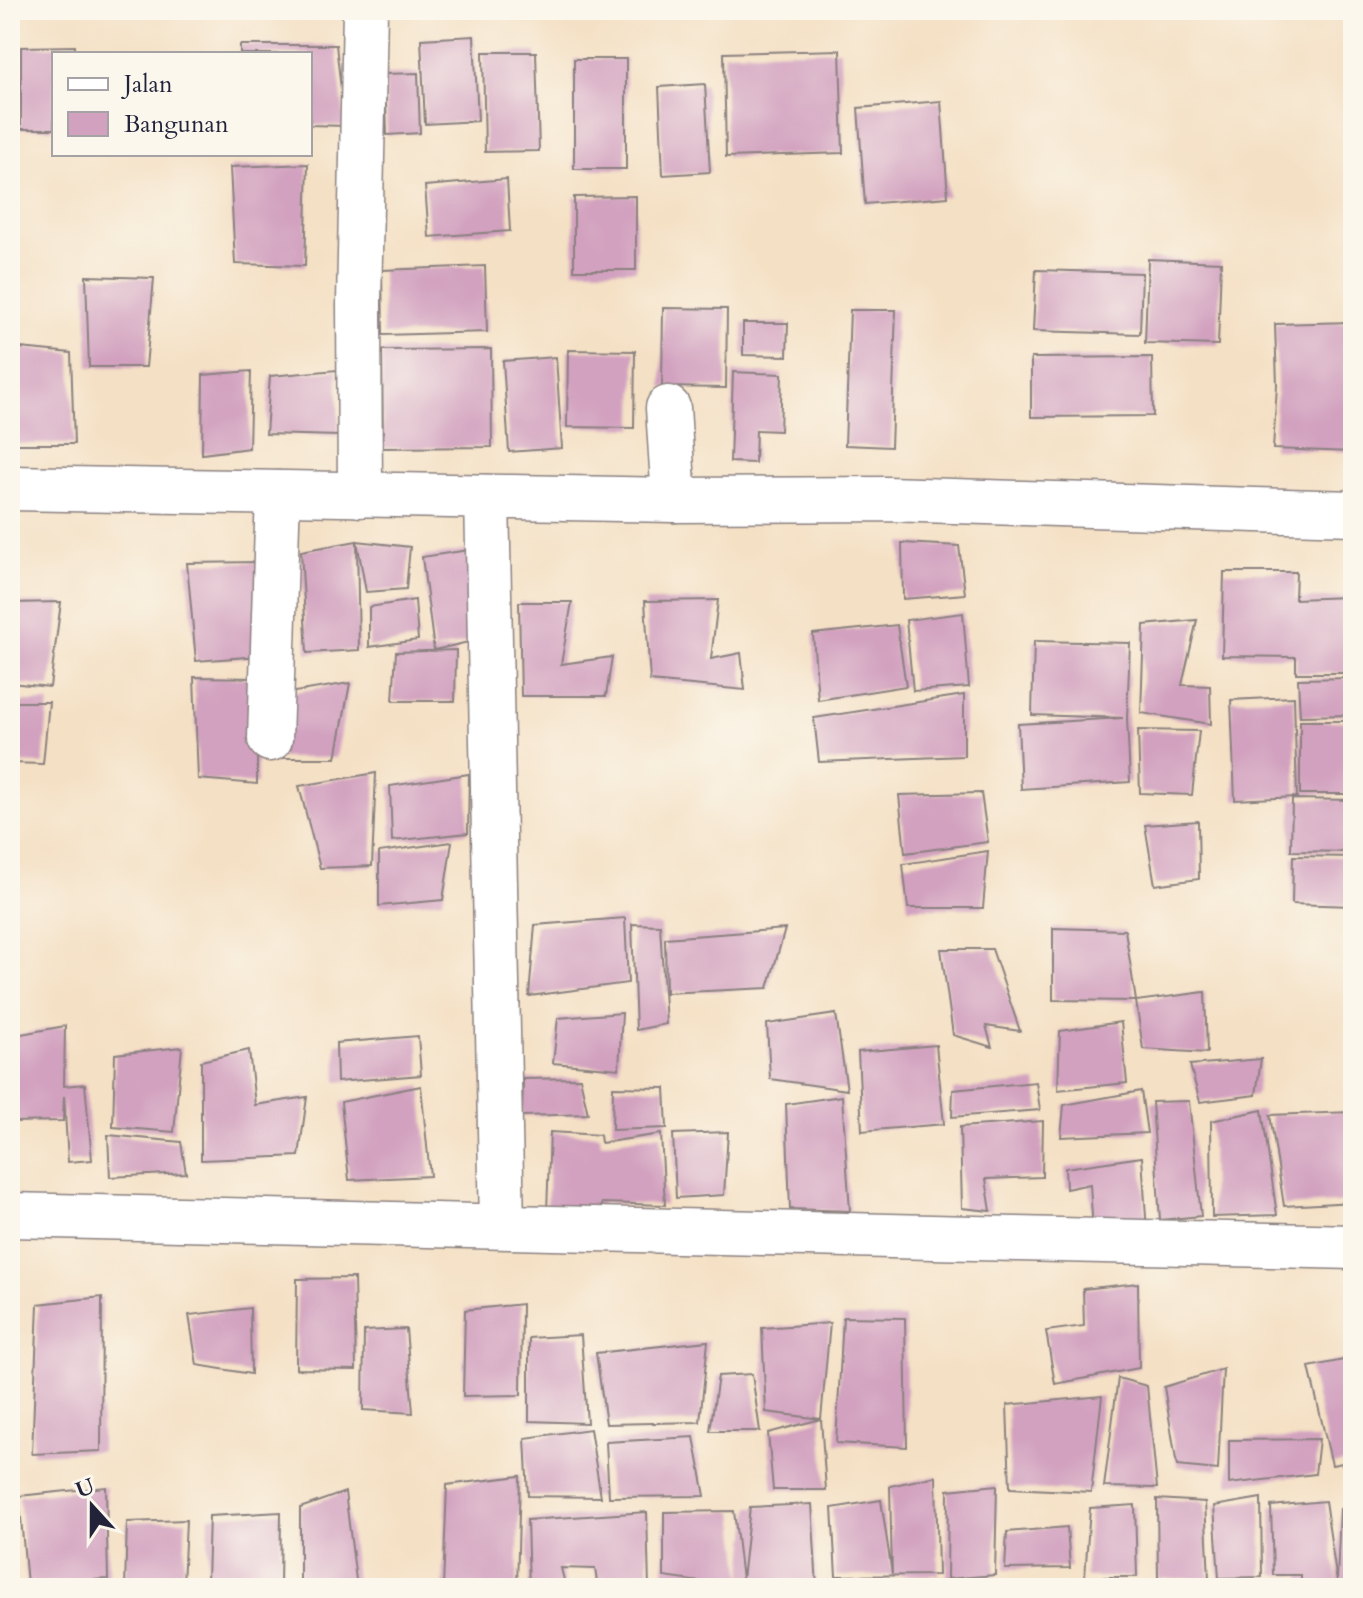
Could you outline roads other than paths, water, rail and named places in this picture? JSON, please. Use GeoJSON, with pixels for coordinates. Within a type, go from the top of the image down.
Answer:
{"type":"FeatureCollection","features":[{"type":"Feature","properties":{"kind":"street"},"geometry":{"type":"LineString","coordinates":[[360,495],[359,303],[365,10]]}},
{"type":"Feature","properties":{"kind":"street"},"geometry":{"type":"LineString","coordinates":[[668,408],[674,500]]}},
{"type":"Feature","properties":{"kind":"street"},"geometry":{"type":"LineString","coordinates":[[10,488],[674,500],[887,499],[1353,513]]}},
{"type":"Feature","properties":{"kind":"street"},"geometry":{"type":"LineString","coordinates":[[270,739],[278,493]]}},
{"type":"Feature","properties":{"kind":"street"},"geometry":{"type":"LineString","coordinates":[[487,497],[502,1226]]}},
{"type":"Feature","properties":{"kind":"street"},"geometry":{"type":"LineString","coordinates":[[10,1215],[1353,1247]]}}]}
